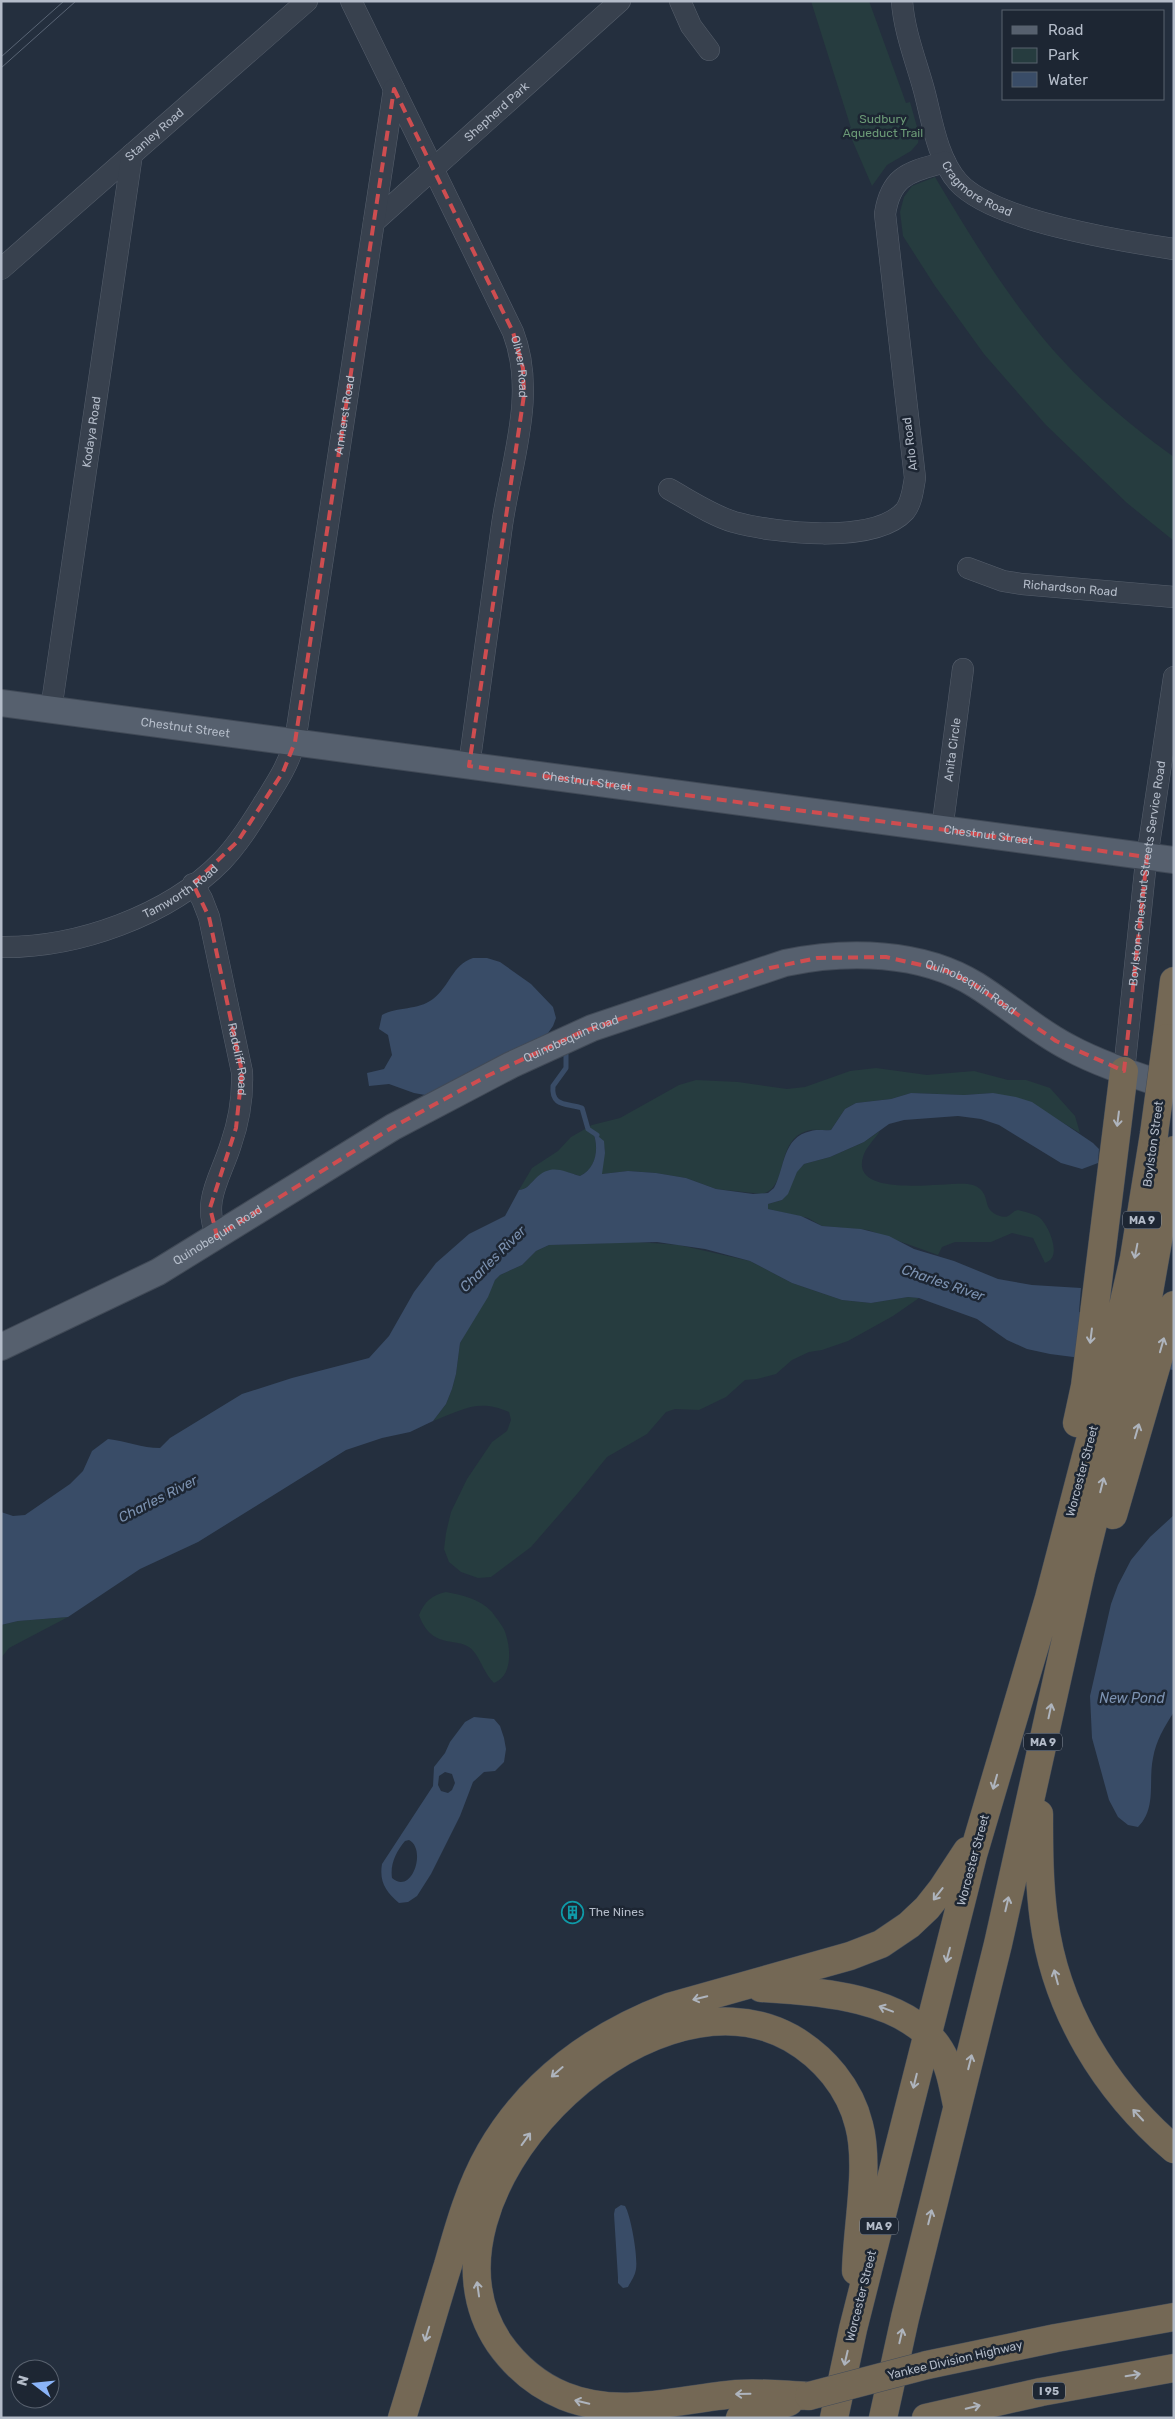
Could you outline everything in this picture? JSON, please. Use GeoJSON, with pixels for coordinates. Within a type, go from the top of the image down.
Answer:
{"type":"FeatureCollection","features":[{"type":"Feature","properties":{"kind":"highway","name":"Boylston Street"},"geometry":{"type":"LineString","coordinates":[[1154,1308],[1140,1229],[1164,1142],[1168,1038],[1174,981]]}},
{"type":"Feature","properties":{"kind":"highway"},"geometry":{"type":"LineString","coordinates":[[1120,1373],[1095,1302],[1124,1070]]}},
{"type":"Feature","properties":{"kind":"highway","name":"Worcester Street"},"geometry":{"type":"LineString","coordinates":[[834,2418],[855,2321],[982,1824],[1049,1598],[1120,1373],[1154,1308]]}},
{"type":"Feature","properties":{"kind":"highway","name":"MA 9"},"geometry":{"type":"LineString","coordinates":[[883,2418],[903,2327],[958,2110],[1039,1763],[1065,1642],[1106,1534],[1120,1373]]}},
{"type":"Feature","properties":{"kind":"highway"},"geometry":{"type":"LineString","coordinates":[[1039,1763],[1042,1904],[1047,1938],[1059,1987],[1085,2042],[1110,2082],[1142,2119],[1174,2149]]}},
{"type":"Feature","properties":{"kind":"highway"},"geometry":{"type":"LineString","coordinates":[[402,2418],[471,2192],[490,2152],[515,2116],[555,2073],[584,2050],[615,2030],[669,2007],[747,1987],[862,1952],[899,1933],[918,1917],[942,1889],[982,1824]]}},
{"type":"Feature","properties":{"kind":"highway"},"geometry":{"type":"LineString","coordinates":[[747,1987],[803,1991],[857,2000],[903,2016],[927,2034],[944,2057],[958,2110]]}},
{"type":"Feature","properties":{"kind":"highway"},"geometry":{"type":"LineString","coordinates":[[809,2396],[738,2394],[670,2405],[616,2407],[573,2400],[549,2389],[528,2376],[510,2358],[492,2331],[479,2300],[476,2278],[476,2258],[482,2226],[496,2189],[516,2153],[540,2120],[566,2093],[598,2067],[630,2048],[673,2030],[718,2021],[759,2025],[784,2035],[808,2049],[823,2062],[842,2087],[858,2122],[863,2160],[857,2232],[855,2321]]}},
{"type":"Feature","properties":{"kind":"highway","name":"Yankee Division Highway"},"geometry":{"type":"LineString","coordinates":[[740,2418],[809,2396],[927,2365],[1056,2338],[1174,2317]]}},
{"type":"Feature","properties":{"kind":"highway","name":"I 95"},"geometry":{"type":"LineString","coordinates":[[926,2418],[1050,2390],[1174,2368]]}},
{"type":"Feature","properties":{"kind":"main road","name":"Chestnut Street"},"geometry":{"type":"LineString","coordinates":[[1,704],[1174,860]]}},
{"type":"Feature","properties":{"kind":"main road","name":"Quinobequin Road"},"geometry":{"type":"LineString","coordinates":[[1,1347],[139,1283],[393,1127],[465,1087],[554,1044],[617,1019],[688,997],[756,972],[800,960],[869,956],[919,962],[947,971],[975,985],[1056,1041],[1102,1063],[1174,1088]]}},
{"type":"Feature","properties":{"kind":"street","name":"Stanley Road"},"geometry":{"type":"LineString","coordinates":[[1,269],[307,1]]}},
{"type":"Feature","properties":{"kind":"street","name":"Oliver Road"},"geometry":{"type":"LineString","coordinates":[[351,1],[513,332],[524,375],[522,408],[502,525],[470,766]]}},
{"type":"Feature","properties":{"kind":"street","name":"Shepherd Park"},"geometry":{"type":"LineString","coordinates":[[374,222],[620,1]]}},
{"type":"Feature","properties":{"kind":"street"},"geometry":{"type":"LineString","coordinates":[[680,1],[695,33],[709,50]]}},
{"type":"Feature","properties":{"kind":"street","name":"Cragmore Road"},"geometry":{"type":"LineString","coordinates":[[902,1],[906,24],[945,162],[958,182],[977,196],[1003,210],[1073,230],[1174,249]]}},
{"type":"Feature","properties":{"kind":"street","name":"Amherst Road"},"geometry":{"type":"LineString","coordinates":[[295,742],[394,89]]}},
{"type":"Feature","properties":{"kind":"street","name":"Kodaya Road"},"geometry":{"type":"LineString","coordinates":[[51,710],[132,154]]}},
{"type":"Feature","properties":{"kind":"street","name":"Arlo Road"},"geometry":{"type":"LineString","coordinates":[[669,489],[732,521],[763,529],[802,533],[848,533],[894,519],[905,510],[911,498],[915,478],[885,214],[892,189],[900,178],[945,162]]}},
{"type":"Feature","properties":{"kind":"street","name":"Richardson Road"},"geometry":{"type":"LineString","coordinates":[[968,568],[1003,580],[1022,584],[1174,597]]}},
{"type":"Feature","properties":{"kind":"street","name":"Anita Circle"},"geometry":{"type":"LineString","coordinates":[[942,830],[963,669]]}},
{"type":"Feature","properties":{"kind":"street","name":"Boylston-Chestnut Streets Service Road"},"geometry":{"type":"LineString","coordinates":[[1124,1070],[1146,857],[1174,677]]}},
{"type":"Feature","properties":{"kind":"street","name":"Tamworth Road"},"geometry":{"type":"LineString","coordinates":[[1,947],[46,945],[94,934],[145,913],[193,884],[213,870],[238,841],[283,772],[295,742]]}},
{"type":"Feature","properties":{"kind":"street","name":"Radcliff Road"},"geometry":{"type":"LineString","coordinates":[[193,884],[202,899],[209,917],[242,1072],[242,1097],[236,1128],[212,1194],[210,1208],[211,1223],[217,1236]]}},
{"type":"Feature","properties":{"kind":"highlighted area"},"geometry":{"type":"Polygon","coordinates":[[[394,89],[513,332],[523,368],[524,395],[469,766],[1147,857],[1124,1071],[1056,1041],[975,985],[947,971],[886,957],[817,958],[770,968],[579,1033],[487,1076],[393,1127],[217,1236],[210,1208],[236,1128],[242,1072],[209,917],[193,884],[238,841],[283,772],[295,742],[394,89]]]}},
{"type":"Feature","properties":{"kind":"green space","name":"Sudbury Aqueduct Trail"},"geometry":{"type":"Polygon","coordinates":[[[811,1],[869,1],[906,103],[910,102],[919,134],[918,143],[911,151],[887,165],[872,186],[847,128],[851,128],[811,1]]]}},
{"type":"Feature","properties":{"kind":"green space"},"geometry":{"type":"Polygon","coordinates":[[[935,177],[993,270],[1046,342],[1116,412],[1174,457],[1174,541],[1127,503],[1046,425],[984,354],[935,286],[903,236],[900,212],[904,197],[912,186],[935,177]]]}},
{"type":"Feature","properties":{"kind":"green space"},"geometry":{"type":"Polygon","coordinates":[[[876,1068],[927,1075],[974,1071],[1008,1080],[1026,1080],[1050,1088],[1075,1116],[1080,1133],[1045,1112],[993,1093],[964,1095],[911,1093],[891,1099],[856,1103],[845,1109],[831,1130],[811,1130],[799,1134],[786,1151],[777,1182],[771,1190],[762,1194],[716,1189],[686,1178],[656,1173],[628,1171],[602,1174],[605,1148],[600,1138],[593,1132],[596,1144],[595,1157],[586,1172],[580,1176],[562,1171],[546,1172],[526,1188],[519,1190],[532,1168],[558,1151],[571,1137],[592,1125],[620,1118],[679,1085],[696,1080],[738,1082],[787,1089],[805,1087],[850,1071],[876,1068]]]}},
{"type":"Feature","properties":{"kind":"green space"},"geometry":{"type":"Polygon","coordinates":[[[880,1131],[863,1157],[863,1170],[871,1179],[885,1184],[903,1186],[968,1184],[975,1186],[984,1194],[990,1210],[997,1215],[1007,1217],[1018,1210],[1040,1218],[1049,1232],[1053,1244],[1054,1250],[1051,1259],[1045,1263],[1033,1238],[1012,1233],[991,1242],[955,1242],[942,1247],[938,1255],[868,1230],[822,1226],[808,1218],[768,1209],[768,1204],[782,1200],[787,1194],[797,1171],[804,1164],[830,1157],[864,1142],[880,1131]]]}},
{"type":"Feature","properties":{"kind":"green space"},"geometry":{"type":"Polygon","coordinates":[[[638,1242],[679,1245],[750,1261],[792,1283],[842,1300],[871,1303],[908,1297],[919,1298],[893,1316],[848,1341],[822,1350],[809,1352],[792,1360],[776,1374],[745,1380],[726,1397],[699,1410],[675,1409],[666,1412],[647,1434],[607,1457],[531,1547],[491,1577],[478,1578],[461,1572],[449,1562],[444,1549],[451,1512],[467,1479],[492,1442],[507,1431],[511,1420],[509,1412],[488,1406],[479,1406],[470,1407],[433,1421],[446,1404],[452,1389],[460,1343],[495,1280],[500,1275],[522,1265],[536,1251],[549,1245],[638,1242]]]}},
{"type":"Feature","properties":{"kind":"green space"},"geometry":{"type":"Polygon","coordinates":[[[446,1592],[464,1596],[482,1604],[492,1612],[502,1626],[508,1641],[509,1662],[500,1680],[494,1683],[475,1653],[469,1647],[439,1639],[432,1635],[425,1627],[419,1615],[424,1606],[433,1597],[446,1592]]]}},
{"type":"Feature","properties":{"kind":"green space"},"geometry":{"type":"Polygon","coordinates":[[[68,1617],[9,1648],[1,1658],[1,1625],[18,1621],[68,1617]]]}},
{"type":"Feature","properties":{"kind":"water"},"geometry":{"type":"Polygon","coordinates":[[[473,958],[487,958],[500,962],[531,984],[553,1007],[556,1018],[548,1033],[425,1095],[389,1084],[369,1086],[367,1073],[384,1069],[392,1055],[388,1035],[379,1029],[382,1015],[394,1010],[427,1003],[439,994],[460,966],[473,958]]]}},
{"type":"Feature","properties":{"kind":"water","name":"Charles River"},"geometry":{"type":"Polygon","coordinates":[[[911,1093],[964,1095],[993,1093],[1032,1102],[1093,1143],[1099,1149],[1098,1163],[1082,1169],[1061,1163],[999,1125],[981,1119],[958,1116],[904,1120],[889,1124],[864,1142],[830,1157],[804,1164],[797,1172],[788,1194],[782,1200],[768,1204],[768,1209],[801,1216],[822,1226],[861,1229],[889,1236],[914,1249],[954,1261],[998,1279],[1032,1285],[1081,1288],[1079,1312],[1174,1323],[1174,1370],[1050,1354],[1027,1349],[1007,1340],[977,1319],[919,1298],[908,1297],[871,1303],[842,1300],[792,1283],[750,1261],[705,1249],[657,1242],[549,1245],[536,1251],[522,1265],[500,1275],[495,1280],[488,1297],[460,1343],[452,1389],[446,1404],[433,1421],[410,1432],[382,1438],[346,1450],[198,1542],[140,1569],[68,1617],[18,1621],[1,1625],[1,1512],[13,1516],[25,1515],[70,1484],[83,1471],[92,1451],[108,1439],[160,1448],[170,1438],[242,1394],[292,1378],[369,1358],[389,1336],[414,1292],[436,1263],[469,1234],[505,1216],[519,1190],[526,1188],[546,1171],[557,1170],[580,1176],[590,1168],[596,1150],[593,1132],[604,1141],[605,1153],[602,1174],[628,1171],[656,1173],[686,1178],[716,1189],[753,1194],[768,1193],[774,1188],[778,1180],[789,1146],[802,1134],[813,1130],[831,1130],[845,1109],[856,1103],[891,1099],[911,1093]]]}},
{"type":"Feature","properties":{"kind":"water","name":"New Pond"},"geometry":{"type":"Polygon","coordinates":[[[1174,1515],[1174,1712],[1156,1746],[1153,1758],[1148,1812],[1138,1827],[1128,1825],[1118,1817],[1109,1800],[1092,1738],[1090,1696],[1111,1604],[1118,1585],[1131,1560],[1150,1537],[1174,1515]]]}},
{"type":"Feature","properties":{"kind":"water"},"geometry":{"type":"Polygon","coordinates":[[[474,1717],[494,1719],[500,1726],[504,1738],[506,1749],[504,1762],[495,1771],[484,1772],[473,1782],[460,1816],[431,1874],[417,1896],[408,1902],[399,1903],[384,1886],[381,1870],[382,1864],[433,1786],[434,1767],[465,1722],[474,1717]],[[445,1772],[439,1776],[438,1785],[441,1791],[448,1793],[452,1790],[455,1783],[452,1774],[445,1772]],[[409,1840],[405,1841],[402,1845],[393,1863],[392,1878],[399,1882],[406,1881],[411,1876],[417,1861],[417,1852],[409,1840]]]}},
{"type":"Feature","properties":{"kind":"water"},"geometry":{"type":"Polygon","coordinates":[[[621,2205],[625,2206],[630,2218],[636,2263],[633,2278],[628,2287],[623,2288],[618,2283],[614,2214],[615,2209],[621,2205]]]}},
{"type":"Feature","properties":{"kind":"waterway"},"geometry":{"type":"LineString","coordinates":[[566,1052],[566,1068],[553,1086],[553,1093],[557,1101],[582,1108],[588,1129],[597,1135]]}},
{"type":"Feature","properties":{"kind":"tram line"},"geometry":{"type":"LineString","coordinates":[[1,57],[64,1]]}},
{"type":"Feature","properties":{"kind":"tram line"},"geometry":{"type":"LineString","coordinates":[[1,68],[76,1]]}},
{"type":"Feature","properties":{"kind":"place","name":"The Nines"},"geometry":{"type":"Point","coordinates":[573,1912]}}]}
